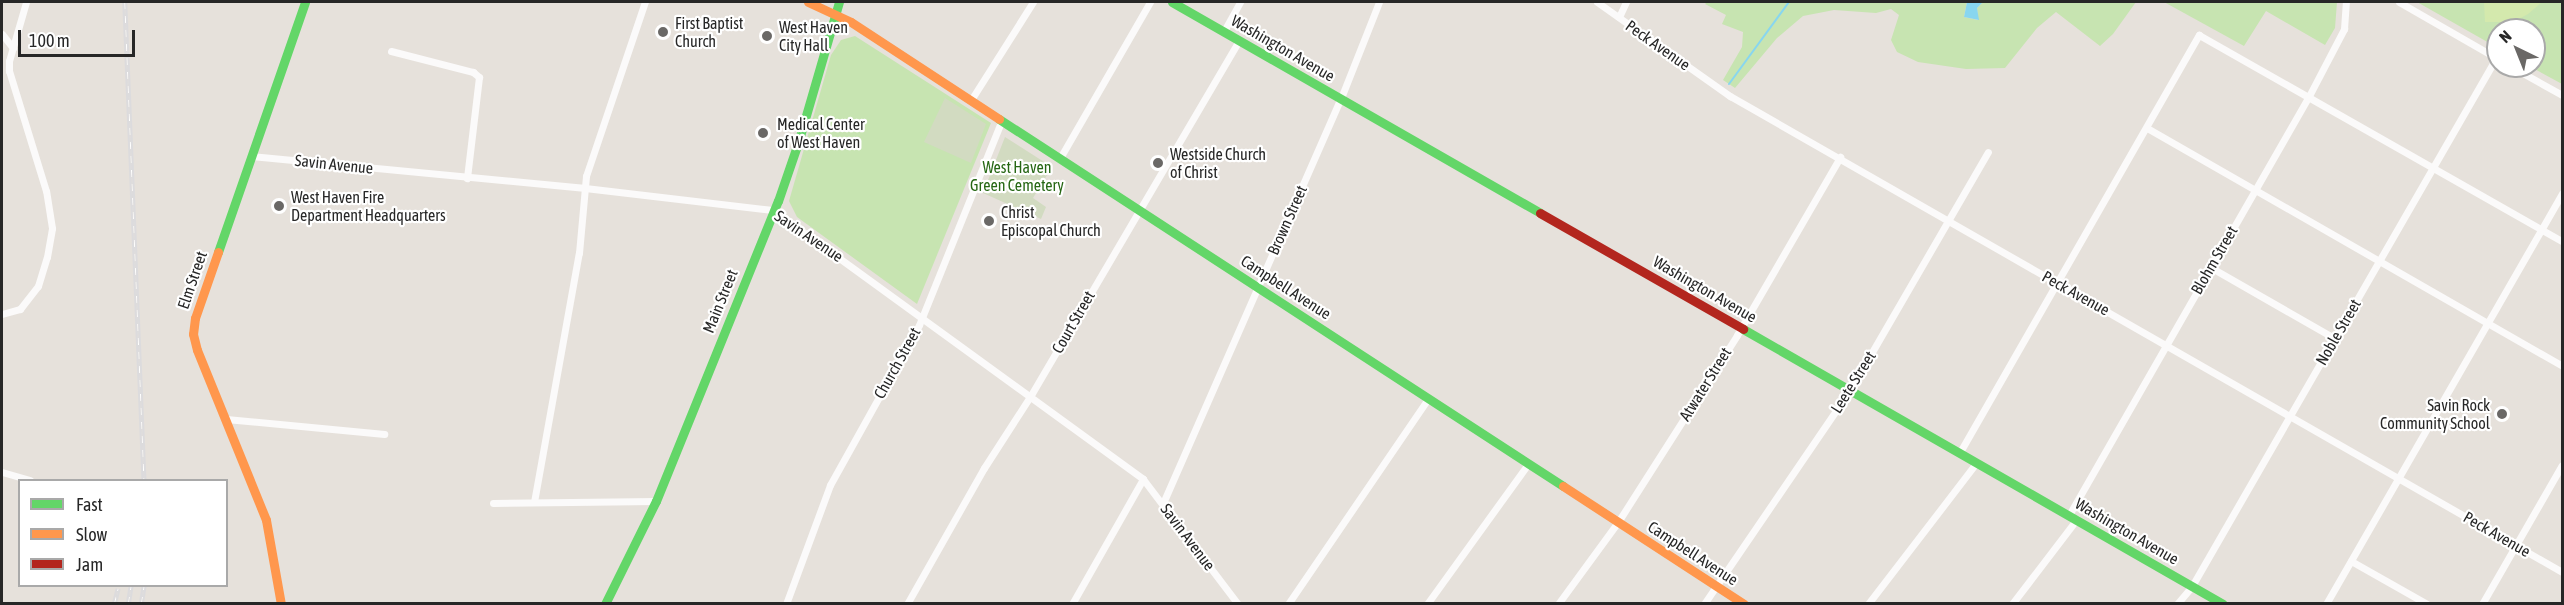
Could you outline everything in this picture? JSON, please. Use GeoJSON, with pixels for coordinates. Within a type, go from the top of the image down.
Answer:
{"type":"FeatureCollection","features":[{"type":"Feature","properties":{"kind":"main road","name":"Elm Street"},"geometry":{"type":"LineString","coordinates":[[282,603],[266,520],[196,350],[193,326],[305,2]]}},
{"type":"Feature","properties":{"kind":"main road","name":"Campbell Avenue"},"geometry":{"type":"LineString","coordinates":[[808,2],[836,13],[1744,603]]}},
{"type":"Feature","properties":{"kind":"main road","name":"Main Street"},"geometry":{"type":"LineString","coordinates":[[605,603],[656,501],[773,210],[798,143],[839,2]]}},
{"type":"Feature","properties":{"kind":"main road","name":"Washington Avenue"},"geometry":{"type":"LineString","coordinates":[[1172,2],[2223,603]]}},
{"type":"Feature","properties":{"kind":"street"},"geometry":{"type":"LineString","coordinates":[[2,314],[20,309],[38,286],[47,257],[52,228],[46,191],[11,80],[9,62],[26,2]]}},
{"type":"Feature","properties":{"kind":"street"},"geometry":{"type":"LineString","coordinates":[[534,502],[579,253],[586,176],[645,2]]}},
{"type":"Feature","properties":{"kind":"street"},"geometry":{"type":"LineString","coordinates":[[971,100],[1033,2]]}},
{"type":"Feature","properties":{"kind":"street"},"geometry":{"type":"LineString","coordinates":[[1060,158],[1150,2]]}},
{"type":"Feature","properties":{"kind":"street"},"geometry":{"type":"LineString","coordinates":[[1224,31],[1240,2]]}},
{"type":"Feature","properties":{"kind":"street","name":"Brown Street"},"geometry":{"type":"LineString","coordinates":[[1163,503],[1341,98],[1379,2]]}},
{"type":"Feature","properties":{"kind":"street","name":"Peck Avenue"},"geometry":{"type":"LineString","coordinates":[[1597,2],[1730,96],[2398,476],[2562,572]]}},
{"type":"Feature","properties":{"kind":"street"},"geometry":{"type":"LineString","coordinates":[[1619,17],[1626,2]]}},
{"type":"Feature","properties":{"kind":"street","name":"Blohm Street"},"geometry":{"type":"LineString","coordinates":[[2012,603],[2073,517],[2210,267],[2309,96],[2344,29],[2346,2]]}},
{"type":"Feature","properties":{"kind":"street"},"geometry":{"type":"LineString","coordinates":[[2399,2],[2486,53]]}},
{"type":"Feature","properties":{"kind":"street"},"geometry":{"type":"LineString","coordinates":[[2,33],[13,48]]}},
{"type":"Feature","properties":{"kind":"street"},"geometry":{"type":"LineString","coordinates":[[1959,452],[2199,35],[2562,241]]}},
{"type":"Feature","properties":{"kind":"street","name":"Court Street"},"geometry":{"type":"LineString","coordinates":[[907,603],[984,468],[1031,395],[1239,40]]}},
{"type":"Feature","properties":{"kind":"street"},"geometry":{"type":"LineString","coordinates":[[391,51],[473,72],[479,78],[467,178]]}},
{"type":"Feature","properties":{"kind":"street","name":"Noble Street"},"geometry":{"type":"LineString","coordinates":[[2177,603],[2192,586],[2432,167],[2486,77]]}},
{"type":"Feature","properties":{"kind":"street"},"geometry":{"type":"LineString","coordinates":[[2532,78],[2562,94]]}},
{"type":"Feature","properties":{"kind":"street","name":"Church Street"},"geometry":{"type":"LineString","coordinates":[[786,603],[839,466],[922,316],[1002,120]]}},
{"type":"Feature","properties":{"kind":"street"},"geometry":{"type":"LineString","coordinates":[[2146,128],[2562,366]]}},
{"type":"Feature","properties":{"kind":"street","name":"Leete Street"},"geometry":{"type":"LineString","coordinates":[[1704,603],[1850,390],[1988,152]]}},
{"type":"Feature","properties":{"kind":"street","name":"Savin Avenue"},"geometry":{"type":"LineString","coordinates":[[252,156],[585,188],[773,210],[1031,395],[1143,479],[1238,603]]}},
{"type":"Feature","properties":{"kind":"street","name":"Atwater Street"},"geometry":{"type":"LineString","coordinates":[[1558,603],[1618,522],[1742,327],[1840,157]]}},
{"type":"Feature","properties":{"kind":"street"},"geometry":{"type":"LineString","coordinates":[[2326,603],[2562,193]]}},
{"type":"Feature","properties":{"kind":"street"},"geometry":{"type":"LineString","coordinates":[[2210,267],[2334,338]]}},
{"type":"Feature","properties":{"kind":"street"},"geometry":{"type":"LineString","coordinates":[[1288,603],[1428,399]]}},
{"type":"Feature","properties":{"kind":"street"},"geometry":{"type":"LineString","coordinates":[[226,419],[384,434]]}},
{"type":"Feature","properties":{"kind":"street"},"geometry":{"type":"LineString","coordinates":[[1868,603],[1977,462]]}},
{"type":"Feature","properties":{"kind":"street"},"geometry":{"type":"LineString","coordinates":[[1427,603],[1528,464]]}},
{"type":"Feature","properties":{"kind":"street"},"geometry":{"type":"LineString","coordinates":[[2482,603],[2562,465]]}},
{"type":"Feature","properties":{"kind":"street"},"geometry":{"type":"LineString","coordinates":[[2,472],[26,479]]}},
{"type":"Feature","properties":{"kind":"street"},"geometry":{"type":"LineString","coordinates":[[1072,603],[1143,479]]}},
{"type":"Feature","properties":{"kind":"street"},"geometry":{"type":"LineString","coordinates":[[493,503],[656,501]]}},
{"type":"Feature","properties":{"kind":"street"},"geometry":{"type":"LineString","coordinates":[[2351,561],[2427,603]]}},
{"type":"Feature","properties":{"kind":"green space"},"geometry":{"type":"Polygon","coordinates":[[[1707,2],[1967,2],[1964,17],[1978,20],[1977,8],[1983,2],[2136,2],[2113,34],[2100,46],[2056,12],[2037,28],[2005,68],[1966,69],[1918,62],[1897,52],[1891,40],[1899,15],[1891,9],[1876,13],[1834,10],[1803,16],[1777,38],[1735,88],[1723,80],[1742,47],[1743,32],[1722,24],[1726,15],[1705,4],[1707,2]]]}},
{"type":"Feature","properties":{"kind":"green space"},"geometry":{"type":"Polygon","coordinates":[[[2164,2],[2337,2],[2335,28],[2325,45],[2266,11],[2244,46],[2164,2]]]}},
{"type":"Feature","properties":{"kind":"green space"},"geometry":{"type":"Polygon","coordinates":[[[2417,2],[2562,2],[2562,84],[2546,75],[2546,18],[2486,18],[2486,41],[2417,2]]]}},
{"type":"Feature","properties":{"kind":"green space"},"geometry":{"type":"Polygon","coordinates":[[[2484,2],[2542,2],[2520,18],[2486,18],[2485,22],[2484,2]]]}},
{"type":"Feature","properties":{"kind":"green space"},"geometry":{"type":"Polygon","coordinates":[[[855,36],[991,123],[917,304],[797,217],[789,201],[831,55],[841,40],[855,36]]]}},
{"type":"Feature","properties":{"kind":"green space"},"geometry":{"type":"Polygon","coordinates":[[[945,98],[986,124],[971,163],[924,142],[945,98]]]}},
{"type":"Feature","properties":{"kind":"green space","name":"West Haven Green Cemetery"},"geometry":{"type":"Polygon","coordinates":[[[1005,137],[1052,167],[1033,198],[1046,207],[1041,219],[983,193],[1005,137]]]}},
{"type":"Feature","properties":{"kind":"water"},"geometry":{"type":"Polygon","coordinates":[[[1967,2],[1983,2],[1977,8],[1979,20],[1964,17],[1967,2]]]}},
{"type":"Feature","properties":{"kind":"waterway"},"geometry":{"type":"LineString","coordinates":[[1729,84],[1789,2]]}},
{"type":"Feature","properties":{"kind":"railway"},"geometry":{"type":"LineString","coordinates":[[125,2],[144,479]]}},
{"type":"Feature","properties":{"kind":"railway"},"geometry":{"type":"LineString","coordinates":[[128,604],[131,587]]}},
{"type":"Feature","properties":{"kind":"railway"},"geometry":{"type":"LineString","coordinates":[[141,604],[144,587]]}},
{"type":"Feature","properties":{"kind":"railway"},"geometry":{"type":"LineString","coordinates":[[114,604],[118,588]]}},
{"type":"Feature","properties":{"kind":"traffic: fast"},"geometry":{"type":"LineString","coordinates":[[218,252],[305,2]]}},
{"type":"Feature","properties":{"kind":"traffic: fast"},"geometry":{"type":"LineString","coordinates":[[605,604],[656,501],[778,201],[798,143],[839,2]]}},
{"type":"Feature","properties":{"kind":"traffic: fast"},"geometry":{"type":"LineString","coordinates":[[1172,2],[1540,213]]}},
{"type":"Feature","properties":{"kind":"traffic: fast"},"geometry":{"type":"LineString","coordinates":[[999,119],[1563,486]]}},
{"type":"Feature","properties":{"kind":"traffic: fast"},"geometry":{"type":"LineString","coordinates":[[1743,329],[2223,604]]}},
{"type":"Feature","properties":{"kind":"traffic: slow"},"geometry":{"type":"LineString","coordinates":[[808,2],[851,22],[999,119]]}},
{"type":"Feature","properties":{"kind":"traffic: slow"},"geometry":{"type":"LineString","coordinates":[[218,252],[195,318],[193,334],[197,350],[266,520],[281,604]]}},
{"type":"Feature","properties":{"kind":"traffic: slow"},"geometry":{"type":"LineString","coordinates":[[1563,486],[1744,604]]}},
{"type":"Feature","properties":{"kind":"traffic: jam"},"geometry":{"type":"LineString","coordinates":[[1540,213],[1743,329]]}},
{"type":"Feature","properties":{"kind":"place","name":"First Baptist Church"},"geometry":{"type":"Point","coordinates":[663,32]}},
{"type":"Feature","properties":{"kind":"place","name":"West Haven City Hall"},"geometry":{"type":"Point","coordinates":[767,36]}},
{"type":"Feature","properties":{"kind":"place","name":"Medical Center of West Haven"},"geometry":{"type":"Point","coordinates":[763,133]}},
{"type":"Feature","properties":{"kind":"place","name":"Westside Church of Christ"},"geometry":{"type":"Point","coordinates":[1158,163]}},
{"type":"Feature","properties":{"kind":"place","name":"West Haven Fire Department Headquarters"},"geometry":{"type":"Point","coordinates":[279,206]}},
{"type":"Feature","properties":{"kind":"place","name":"Christ Episcopal Church"},"geometry":{"type":"Point","coordinates":[989,221]}},
{"type":"Feature","properties":{"kind":"place","name":"Savin Rock Community School"},"geometry":{"type":"Point","coordinates":[2502,414]}}]}
